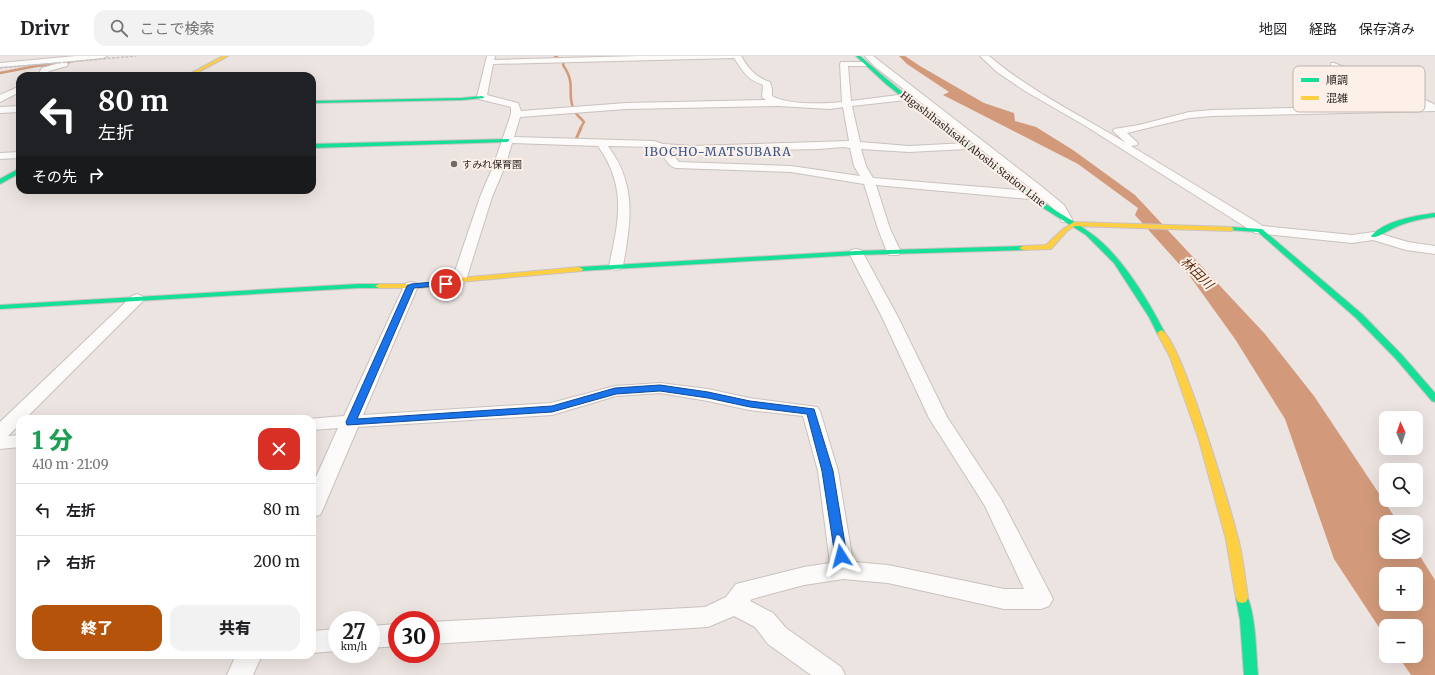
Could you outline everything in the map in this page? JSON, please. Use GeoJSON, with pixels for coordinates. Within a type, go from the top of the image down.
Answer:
{"type":"FeatureCollection","features":[{"type":"Feature","properties":{"kind":"street"},"geometry":{"type":"LineString","coordinates":[[0,64],[102,56]]}},
{"type":"Feature","properties":{"kind":"street"},"geometry":{"type":"LineString","coordinates":[[196,72],[226,56]]}},
{"type":"Feature","properties":{"kind":"street"},"geometry":{"type":"LineString","coordinates":[[482,97],[491,59],[735,56],[746,73],[756,80],[767,84],[768,89],[766,97],[778,103]]}},
{"type":"Feature","properties":{"kind":"street","name":"Higashihashisaki Aboshi Station Line"},"geometry":{"type":"LineString","coordinates":[[858,56],[867,60],[906,96],[1030,195],[1088,234],[1117,262],[1153,317],[1174,357],[1204,440],[1232,539],[1246,620],[1251,675]]}},
{"type":"Feature","properties":{"kind":"street"},"geometry":{"type":"LineString","coordinates":[[984,56],[1000,70],[1028,89],[1087,123],[1260,230]]}},
{"type":"Feature","properties":{"kind":"street"},"geometry":{"type":"LineString","coordinates":[[45,72],[45,70],[53,66],[72,63],[84,57]]}},
{"type":"Feature","properties":{"kind":"street"},"geometry":{"type":"LineString","coordinates":[[894,252],[884,230],[868,181],[860,166],[847,104],[844,64],[867,60],[882,68],[1037,188],[1060,208],[1070,222]]}},
{"type":"Feature","properties":{"kind":"street"},"geometry":{"type":"LineString","coordinates":[[0,99],[16,91]]}},
{"type":"Feature","properties":{"kind":"street"},"geometry":{"type":"LineString","coordinates":[[516,114],[626,106],[778,103],[830,106],[906,96]]}},
{"type":"Feature","properties":{"kind":"street"},"geometry":{"type":"LineString","coordinates":[[316,102],[462,99],[482,97],[514,105],[516,107],[516,114],[500,164],[486,197],[459,280]]}},
{"type":"Feature","properties":{"kind":"street"},"geometry":{"type":"LineString","coordinates":[[1425,104],[1435,108],[1425,108]]}},
{"type":"Feature","properties":{"kind":"street"},"geometry":{"type":"LineString","coordinates":[[0,110],[16,110]]}},
{"type":"Feature","properties":{"kind":"street"},"geometry":{"type":"LineString","coordinates":[[1293,111],[1189,115],[1138,128],[1118,131],[1130,141],[1222,196],[1359,316],[1399,357],[1435,399]]}},
{"type":"Feature","properties":{"kind":"street"},"geometry":{"type":"LineString","coordinates":[[316,146],[507,140],[654,144],[662,147],[693,148],[818,146],[843,144],[909,149],[967,146]]}},
{"type":"Feature","properties":{"kind":"street"},"geometry":{"type":"LineString","coordinates":[[601,143],[616,163],[622,183],[626,207],[616,266]]}},
{"type":"Feature","properties":{"kind":"street"},"geometry":{"type":"LineString","coordinates":[[789,146],[801,170]]}},
{"type":"Feature","properties":{"kind":"street"},"geometry":{"type":"LineString","coordinates":[[662,147],[676,165],[801,170],[868,181],[1030,195]]}},
{"type":"Feature","properties":{"kind":"street"},"geometry":{"type":"LineString","coordinates":[[0,156],[16,155]]}},
{"type":"Feature","properties":{"kind":"street"},"geometry":{"type":"LineString","coordinates":[[0,182],[16,172]]}},
{"type":"Feature","properties":{"kind":"street"},"geometry":{"type":"LineString","coordinates":[[1374,236],[1383,229],[1401,221],[1435,215]]}},
{"type":"Feature","properties":{"kind":"street"},"geometry":{"type":"LineString","coordinates":[[1070,222],[1260,230],[1352,239],[1374,236],[1406,246],[1435,250]]}},
{"type":"Feature","properties":{"kind":"street"},"geometry":{"type":"LineString","coordinates":[[0,307],[358,286],[411,286],[446,284],[459,280],[616,266],[856,253],[1048,247],[1070,222]]}},
{"type":"Feature","properties":{"kind":"street"},"geometry":{"type":"LineString","coordinates":[[440,632],[708,617],[735,604],[744,592],[804,576],[844,570],[888,574],[1004,599],[1041,599],[994,504],[938,418],[890,317],[856,253]]}},
{"type":"Feature","properties":{"kind":"street"},"geometry":{"type":"LineString","coordinates":[[316,501],[411,286]]}},
{"type":"Feature","properties":{"kind":"street"},"geometry":{"type":"LineString","coordinates":[[18,415],[137,299]]}},
{"type":"Feature","properties":{"kind":"street"},"geometry":{"type":"LineString","coordinates":[[316,424],[552,409],[615,391],[660,388],[708,395],[750,404],[811,411],[828,471],[844,570]]}},
{"type":"Feature","properties":{"kind":"street"},"geometry":{"type":"LineString","coordinates":[[0,433],[16,417]]}},
{"type":"Feature","properties":{"kind":"street"},"geometry":{"type":"LineString","coordinates":[[0,443],[16,441]]}},
{"type":"Feature","properties":{"kind":"street"},"geometry":{"type":"LineString","coordinates":[[735,604],[764,620],[777,636],[832,675]]}},
{"type":"Feature","properties":{"kind":"street"},"geometry":{"type":"LineString","coordinates":[[316,642],[328,641]]}},
{"type":"Feature","properties":{"kind":"street"},"geometry":{"type":"LineString","coordinates":[[240,675],[247,659]]}},
{"type":"Feature","properties":{"kind":"water","name":"林田川"},"geometry":{"type":"Polygon","coordinates":[[[899,56],[905,56],[984,103],[1014,113],[1015,121],[1036,127],[1073,150],[1135,195],[1265,334],[1314,396],[1379,494],[1379,507],[1388,507],[1393,515],[1379,515],[1379,559],[1422,559],[1435,580],[1435,675],[1411,675],[1403,663],[1423,663],[1423,619],[1379,619],[1379,627],[1334,559],[1285,419],[1235,339],[1189,275],[1135,215],[1138,208],[1078,164],[943,95],[949,92],[907,64],[899,56]]]}},
{"type":"Feature","properties":{"kind":"waterway"},"geometry":{"type":"LineString","coordinates":[[0,73],[36,66],[67,63],[83,56]]}},
{"type":"Feature","properties":{"kind":"waterway"},"geometry":{"type":"LineString","coordinates":[[555,56],[564,62],[563,65],[570,78],[572,104],[574,110],[584,122],[580,129]]}},
{"type":"Feature","properties":{"kind":"waterway"},"geometry":{"type":"LineString","coordinates":[[576,139],[581,128]]}},
{"type":"Feature","properties":{"kind":"railway"},"geometry":{"type":"LineString","coordinates":[[0,68],[136,56]]}},
{"type":"Feature","properties":{"kind":"traffic: fast"},"geometry":{"type":"LineString","coordinates":[[858,56],[888,83],[1039,203],[1088,234],[1117,262],[1153,317],[1161,333]]}},
{"type":"Feature","properties":{"kind":"traffic: fast"},"geometry":{"type":"LineString","coordinates":[[316,102],[462,99],[482,97]]}},
{"type":"Feature","properties":{"kind":"traffic: fast"},"geometry":{"type":"LineString","coordinates":[[316,146],[507,140]]}},
{"type":"Feature","properties":{"kind":"traffic: fast"},"geometry":{"type":"LineString","coordinates":[[0,182],[16,172]]}},
{"type":"Feature","properties":{"kind":"traffic: fast"},"geometry":{"type":"LineString","coordinates":[[1374,236],[1381,231],[1403,222],[1435,215]]}},
{"type":"Feature","properties":{"kind":"traffic: fast"},"geometry":{"type":"LineString","coordinates":[[1231,229],[1260,230],[1359,316],[1399,357],[1435,399]]}},
{"type":"Feature","properties":{"kind":"traffic: fast"},"geometry":{"type":"LineString","coordinates":[[579,269],[856,253],[1023,248]]}},
{"type":"Feature","properties":{"kind":"traffic: fast"},"geometry":{"type":"LineString","coordinates":[[0,307],[379,286]]}},
{"type":"Feature","properties":{"kind":"traffic: fast"},"geometry":{"type":"LineString","coordinates":[[1242,598],[1246,620],[1251,675]]}},
{"type":"Feature","properties":{"kind":"traffic: slow"},"geometry":{"type":"LineString","coordinates":[[196,72],[226,56]]}},
{"type":"Feature","properties":{"kind":"traffic: slow"},"geometry":{"type":"LineString","coordinates":[[1074,224],[1231,229]]}},
{"type":"Feature","properties":{"kind":"traffic: slow"},"geometry":{"type":"LineString","coordinates":[[1023,248],[1048,247],[1065,230],[1074,224]]}},
{"type":"Feature","properties":{"kind":"traffic: slow"},"geometry":{"type":"LineString","coordinates":[[379,286],[421,286],[459,280],[579,269]]}},
{"type":"Feature","properties":{"kind":"traffic: slow"},"geometry":{"type":"LineString","coordinates":[[1161,333],[1174,357],[1204,440],[1232,539],[1242,598]]}},
{"type":"Feature","properties":{"kind":"place","name":"すみれ保育園"},"geometry":{"type":"Point","coordinates":[454,164]}},
{"type":"Feature","properties":{"kind":"district","name":"IBOCHO-MATSUBARA"},"geometry":{"type":"Point","coordinates":[718,151]}},
{"type":"Feature","properties":{"kind":"route"},"geometry":{"type":"LineString","coordinates":[[446,284],[411,286],[351,422],[552,409],[615,391],[660,388],[708,395],[750,404],[811,411],[828,471],[841,556]]}}]}
